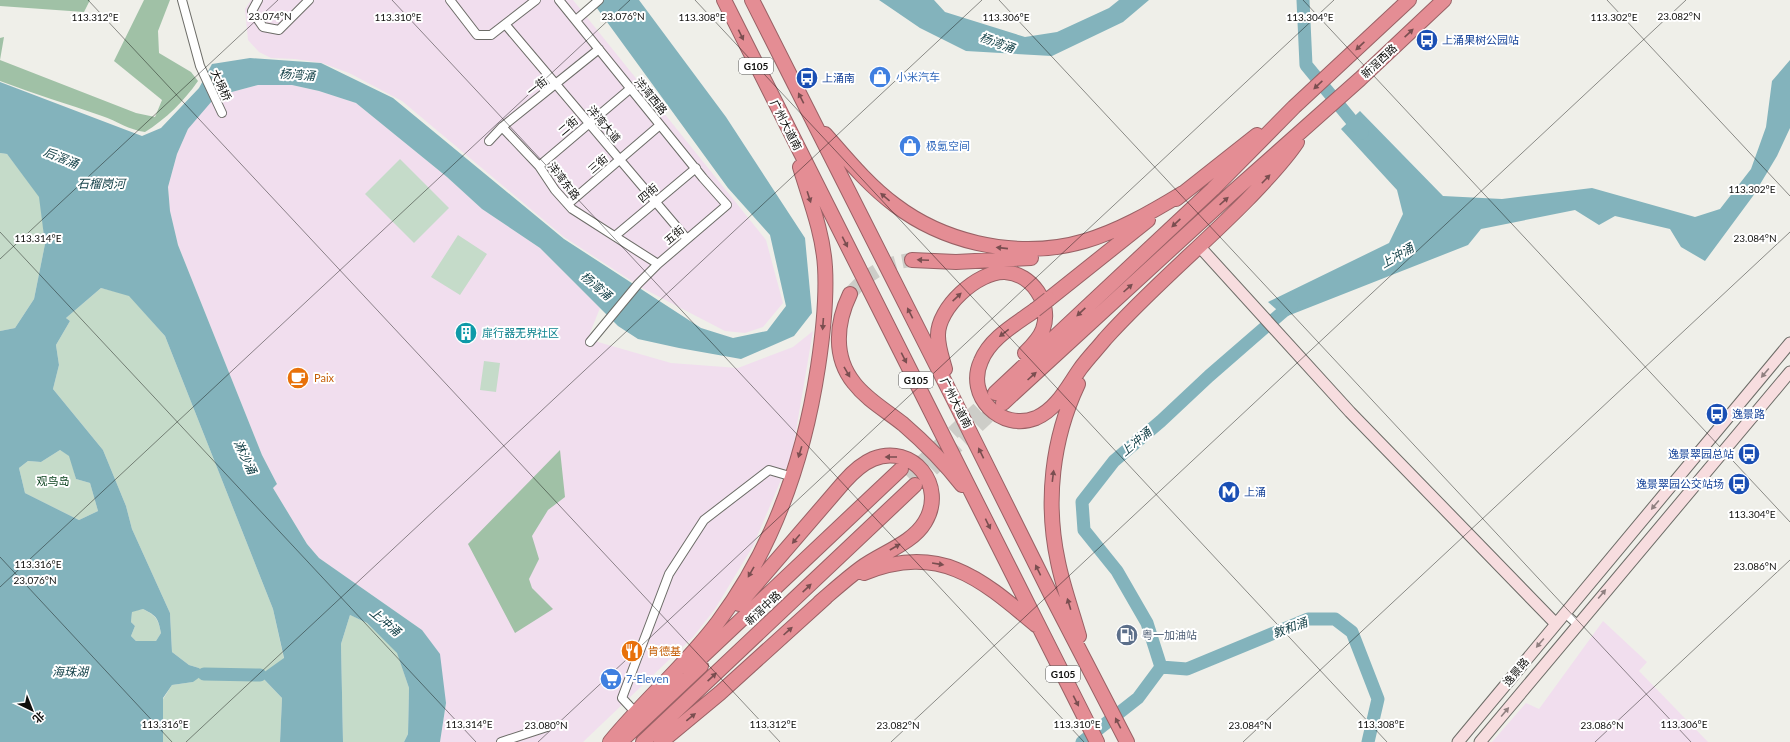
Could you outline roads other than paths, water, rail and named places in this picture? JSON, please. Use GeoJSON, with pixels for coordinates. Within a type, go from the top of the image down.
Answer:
{"type":"FeatureCollection","features":[{"type":"Feature","properties":{"kind":"highway","name":"广州大道南"},"geometry":{"type":"LineString","coordinates":[[724,0],[789,132],[1097,742]]}},
{"type":"Feature","properties":{"kind":"highway","name":"广州大道南"},"geometry":{"type":"LineString","coordinates":[[752,0],[1053,599],[1127,742]]}},
{"type":"Feature","properties":{"kind":"highway"},"geometry":{"type":"LineString","coordinates":[[995,394],[1213,189],[1294,107],[1409,0]]}},
{"type":"Feature","properties":{"kind":"highway","name":"新滘西路"},"geometry":{"type":"LineString","coordinates":[[1313,121],[1444,0]]}},
{"type":"Feature","properties":{"kind":"highway"},"geometry":{"type":"LineString","coordinates":[[1294,107],[1000,336],[988,348],[977,370],[978,390],[981,398],[991,410],[1008,420],[1015,421],[1031,420],[1042,415],[1052,407],[1094,352],[1126,316],[1236,210],[1288,156],[1313,121]]}},
{"type":"Feature","properties":{"kind":"highway"},"geometry":{"type":"LineString","coordinates":[[812,120],[878,191],[907,214],[925,225],[950,235],[998,247],[1019,249],[1052,248],[1084,241],[1113,231],[1151,212],[1183,193]]}},
{"type":"Feature","properties":{"kind":"highway"},"geometry":{"type":"LineString","coordinates":[[995,394],[1313,121]]}},
{"type":"Feature","properties":{"kind":"highway"},"geometry":{"type":"LineString","coordinates":[[681,666],[718,623],[750,574],[775,525],[793,476],[804,439],[813,396],[823,336],[826,292],[825,266],[822,242],[789,132]]}},
{"type":"Feature","properties":{"kind":"highway"},"geometry":{"type":"LineString","coordinates":[[912,260],[956,262],[1047,258],[1072,254],[1117,237],[1154,214],[1183,193]]}},
{"type":"Feature","properties":{"kind":"highway"},"geometry":{"type":"LineString","coordinates":[[953,398],[940,351],[938,336],[943,314],[957,297],[982,278],[998,272],[1007,272],[1024,278],[1036,288],[1042,300],[1045,312],[1045,322],[1038,339],[995,394]]}},
{"type":"Feature","properties":{"kind":"highway"},"geometry":{"type":"LineString","coordinates":[[850,294],[842,313],[838,346],[844,366],[854,383],[930,448],[978,504]]}},
{"type":"Feature","properties":{"kind":"highway"},"geometry":{"type":"LineString","coordinates":[[1090,668],[1057,561],[1051,508],[1052,484],[1059,433],[1066,411],[1094,354],[1109,335]]}},
{"type":"Feature","properties":{"kind":"highway"},"geometry":{"type":"LineString","coordinates":[[610,742],[636,712],[757,584],[852,474],[866,463],[884,457],[899,457],[914,464],[928,480],[932,491],[932,504],[925,523],[920,530],[910,538],[862,568],[819,603],[720,693],[661,742]]}},
{"type":"Feature","properties":{"kind":"highway"},"geometry":{"type":"LineString","coordinates":[[614,742],[908,477]]}},
{"type":"Feature","properties":{"kind":"highway","name":"新滘中路"},"geometry":{"type":"LineString","coordinates":[[620,742],[908,477]]}},
{"type":"Feature","properties":{"kind":"highway","name":"新滘中路"},"geometry":{"type":"LineString","coordinates":[[643,742],[908,477]]}},
{"type":"Feature","properties":{"kind":"highway"},"geometry":{"type":"LineString","coordinates":[[819,603],[848,581],[880,567],[916,561],[947,565],[981,582],[1040,629]]}},
{"type":"Feature","properties":{"kind":"main road"},"geometry":{"type":"LineString","coordinates":[[1199,246],[1350,412],[1556,624]]}},
{"type":"Feature","properties":{"kind":"main road","name":"逸景路"},"geometry":{"type":"LineString","coordinates":[[1458,742],[1790,343]]}},
{"type":"Feature","properties":{"kind":"main road","name":"逸景路"},"geometry":{"type":"LineString","coordinates":[[1480,742],[1577,624],[1790,372]]}},
{"type":"Feature","properties":{"kind":"street","name":"大埚桥"},"geometry":{"type":"LineString","coordinates":[[182,0],[200,66],[222,113]]}},
{"type":"Feature","properties":{"kind":"street"},"geometry":{"type":"LineString","coordinates":[[258,0],[252,11],[255,17],[263,27],[279,30],[309,0]]}},
{"type":"Feature","properties":{"kind":"street"},"geometry":{"type":"LineString","coordinates":[[450,0],[477,35],[491,36],[536,0]]}},
{"type":"Feature","properties":{"kind":"street","name":"洋湾西路"},"geometry":{"type":"LineString","coordinates":[[559,0],[727,205]]}},
{"type":"Feature","properties":{"kind":"street"},"geometry":{"type":"LineString","coordinates":[[576,20],[599,0]]}},
{"type":"Feature","properties":{"kind":"street","name":"洋湾大道"},"geometry":{"type":"LineString","coordinates":[[505,24],[654,202],[687,239]]}},
{"type":"Feature","properties":{"kind":"street","name":"一街"},"geometry":{"type":"LineString","coordinates":[[489,141],[502,127],[599,49]]}},
{"type":"Feature","properties":{"kind":"street","name":"二街"},"geometry":{"type":"LineString","coordinates":[[539,166],[631,88]]}},
{"type":"Feature","properties":{"kind":"street","name":"三街"},"geometry":{"type":"LineString","coordinates":[[568,204],[660,125]]}},
{"type":"Feature","properties":{"kind":"street","name":"洋湾东路"},"geometry":{"type":"LineString","coordinates":[[502,127],[539,166],[555,190],[572,208],[658,264]]}},
{"type":"Feature","properties":{"kind":"street","name":"四街"},"geometry":{"type":"LineString","coordinates":[[615,236],[696,168]]}},
{"type":"Feature","properties":{"kind":"street","name":"五街"},"geometry":{"type":"LineString","coordinates":[[590,342],[603,324],[638,284],[658,264],[727,205]]}},
{"type":"Feature","properties":{"kind":"street"},"geometry":{"type":"LineString","coordinates":[[636,712],[622,698],[669,574],[704,520],[768,470],[793,476]]}},
{"type":"Feature","properties":{"kind":"street"},"geometry":{"type":"LineString","coordinates":[[1565,613],[1577,624]]}},
{"type":"Feature","properties":{"kind":"street"},"geometry":{"type":"LineString","coordinates":[[501,742],[547,727]]}},
{"type":"Feature","properties":{"kind":"water"},"geometry":{"type":"Polygon","coordinates":[[[591,0],[639,0],[726,117],[805,238],[812,313],[794,336],[741,359],[638,339],[618,326],[540,248],[482,209],[447,177],[356,103],[319,91],[292,85],[258,85],[228,93],[212,101],[188,129],[177,154],[168,187],[170,211],[178,245],[262,455],[277,484],[273,488],[307,544],[319,558],[422,630],[440,654],[446,703],[440,742],[404,742],[408,734],[409,688],[397,653],[367,623],[350,615],[341,644],[343,742],[280,742],[282,698],[260,675],[284,658],[273,609],[165,336],[129,296],[101,288],[66,318],[70,321],[56,345],[59,365],[53,389],[103,450],[126,506],[132,529],[170,613],[172,652],[189,665],[199,668],[204,674],[193,682],[172,685],[163,698],[163,742],[0,742],[0,331],[15,328],[34,299],[45,244],[39,197],[7,154],[0,153],[0,82],[142,136],[161,128],[199,88],[212,64],[250,58],[321,63],[393,98],[564,239],[701,328],[733,338],[767,331],[786,306],[770,235],[728,188],[591,0]],[[60,450],[41,462],[28,461],[19,468],[25,493],[79,520],[98,511],[90,483],[76,479],[69,456],[60,450]],[[143,609],[132,612],[131,622],[135,626],[131,636],[136,641],[156,641],[161,633],[158,621],[154,616],[143,609]]]}},
{"type":"Feature","properties":{"kind":"water","name":"杨湾涌"},"geometry":{"type":"Polygon","coordinates":[[[879,0],[934,0],[945,12],[1025,37],[1057,32],[1109,8],[1119,0],[1149,0],[1123,22],[1052,56],[966,51],[920,28],[879,0]]]}},
{"type":"Feature","properties":{"kind":"water"},"geometry":{"type":"Polygon","coordinates":[[[1790,60],[1790,128],[1777,156],[1753,196],[1705,261],[1681,247],[1670,229],[1615,216],[1599,225],[1575,210],[1481,229],[1468,245],[1285,317],[1268,302],[1389,243],[1403,214],[1397,190],[1341,129],[1360,111],[1443,196],[1502,199],[1592,188],[1695,217],[1720,209],[1751,169],[1766,127],[1772,81],[1790,60]]]}},
{"type":"Feature","properties":{"kind":"waterway"},"geometry":{"type":"LineString","coordinates":[[1303,0],[1306,65],[1362,133]]}},
{"type":"Feature","properties":{"kind":"waterway","name":"上冲涌"},"geometry":{"type":"LineString","coordinates":[[1082,742],[1138,698],[1161,667],[1147,623],[1117,571],[1084,530],[1082,502],[1114,461],[1293,303]]}},
{"type":"Feature","properties":{"kind":"waterway","name":"敦和涌"},"geometry":{"type":"LineString","coordinates":[[1161,667],[1187,669],[1308,619],[1335,619],[1352,632],[1378,699],[1368,742]]}},
{"type":"Feature","properties":{"kind":"waterway"},"geometry":{"type":"LineString","coordinates":[[204,674],[260,675]]}},
{"type":"Feature","properties":{"kind":"tunnel"},"geometry":{"type":"LineString","coordinates":[[850,294],[870,275],[885,266],[912,260]]}},
{"type":"Feature","properties":{"kind":"tunnel"},"geometry":{"type":"LineString","coordinates":[[907,476],[994,394]]}},
{"type":"Feature","properties":{"kind":"tunnel"},"geometry":{"type":"LineString","coordinates":[[917,484],[1002,403]]}},
{"type":"Feature","properties":{"kind":"place","name":"上涌果树公园站"},"geometry":{"type":"Point","coordinates":[1427,40]}},
{"type":"Feature","properties":{"kind":"place","name":"小米汽车"},"geometry":{"type":"Point","coordinates":[880,77]}},
{"type":"Feature","properties":{"kind":"place","name":"上涌南"},"geometry":{"type":"Point","coordinates":[807,78]}},
{"type":"Feature","properties":{"kind":"place","name":"极氪空间"},"geometry":{"type":"Point","coordinates":[910,146]}},
{"type":"Feature","properties":{"kind":"place","name":"扉行器无界社区"},"geometry":{"type":"Point","coordinates":[466,333]}},
{"type":"Feature","properties":{"kind":"place","name":"Paix"},"geometry":{"type":"Point","coordinates":[298,378]}},
{"type":"Feature","properties":{"kind":"place","name":"逸景路"},"geometry":{"type":"Point","coordinates":[1717,414]}},
{"type":"Feature","properties":{"kind":"place","name":"逸景翠园总站"},"geometry":{"type":"Point","coordinates":[1749,454]}},
{"type":"Feature","properties":{"kind":"place","name":"逸景翠园公交站场"},"geometry":{"type":"Point","coordinates":[1739,484]}},
{"type":"Feature","properties":{"kind":"place","name":"上涌"},"geometry":{"type":"Point","coordinates":[1229,492]}},
{"type":"Feature","properties":{"kind":"place","name":"粤一加油站"},"geometry":{"type":"Point","coordinates":[1127,635]}},
{"type":"Feature","properties":{"kind":"place","name":"肯德基"},"geometry":{"type":"Point","coordinates":[632,651]}},
{"type":"Feature","properties":{"kind":"place","name":"7-Eleven"},"geometry":{"type":"Point","coordinates":[611,679]}},
{"type":"Feature","properties":{"kind":"water label","name":"后滘涌"},"geometry":{"type":"Point","coordinates":[61,158]}},
{"type":"Feature","properties":{"kind":"water label","name":"石榴岗河"},"geometry":{"type":"Point","coordinates":[101,184]}},
{"type":"Feature","properties":{"kind":"water label","name":"淋沙涌"},"geometry":{"type":"Point","coordinates":[245,457]}},
{"type":"Feature","properties":{"kind":"water label","name":"海珠湖"},"geometry":{"type":"Point","coordinates":[70,672]}},
{"type":"Feature","properties":{"kind":"park label","name":"观鸟岛"},"geometry":{"type":"Point","coordinates":[53,481]}}]}
